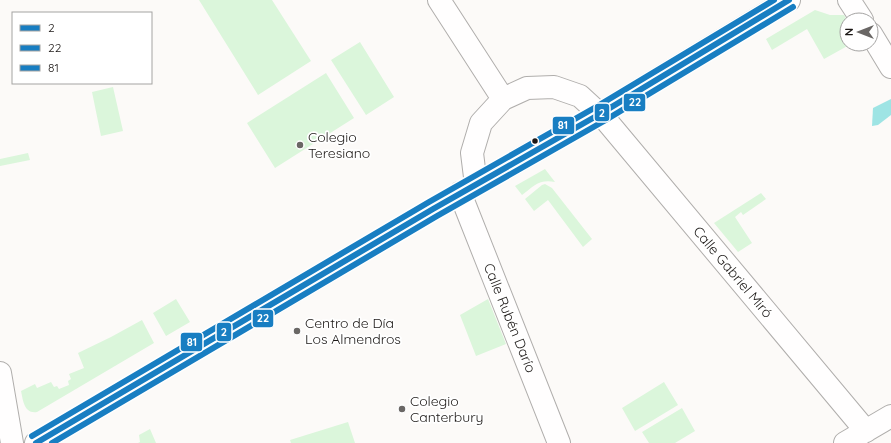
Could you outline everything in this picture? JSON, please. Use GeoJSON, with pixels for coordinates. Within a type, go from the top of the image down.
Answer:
{"type":"FeatureCollection","features":[{"type":"Feature","properties":{"kind":"street"},"geometry":{"type":"LineString","coordinates":[[438,0],[503,99]]}},
{"type":"Feature","properties":{"kind":"street"},"geometry":{"type":"LineString","coordinates":[[36,443],[468,189],[600,114],[789,0]]}},
{"type":"Feature","properties":{"kind":"street"},"geometry":{"type":"LineString","coordinates":[[849,0],[857,12]]}},
{"type":"Feature","properties":{"kind":"street"},"geometry":{"type":"LineString","coordinates":[[879,47],[891,67]]}},
{"type":"Feature","properties":{"kind":"street","name":"Calle Gabriel Miró"},"geometry":{"type":"LineString","coordinates":[[503,99],[528,88],[554,87],[580,96],[600,114],[866,431]]}},
{"type":"Feature","properties":{"kind":"street","name":"Calle Rubén Darío"},"geometry":{"type":"LineString","coordinates":[[503,99],[481,123],[472,153],[468,189],[559,443]]}},
{"type":"Feature","properties":{"kind":"street"},"geometry":{"type":"LineString","coordinates":[[0,373],[12,443]]}},
{"type":"Feature","properties":{"kind":"street"},"geometry":{"type":"LineString","coordinates":[[845,443],[891,416]]}},
{"type":"Feature","properties":{"kind":"green space"},"geometry":{"type":"Polygon","coordinates":[[[199,0],[272,0],[311,61],[258,95],[199,0]]]}},
{"type":"Feature","properties":{"kind":"green space"},"geometry":{"type":"Polygon","coordinates":[[[815,10],[830,15],[839,15],[839,51],[824,59],[807,29],[772,50],[766,39],[815,10]]]}},
{"type":"Feature","properties":{"kind":"green space"},"geometry":{"type":"Polygon","coordinates":[[[360,42],[394,97],[366,115],[331,60],[360,42]]]}},
{"type":"Feature","properties":{"kind":"green space"},"geometry":{"type":"Polygon","coordinates":[[[326,73],[354,118],[275,168],[247,123],[326,73]]]}},
{"type":"Feature","properties":{"kind":"green space"},"geometry":{"type":"Polygon","coordinates":[[[113,87],[123,131],[101,136],[92,92],[113,87]]]}},
{"type":"Feature","properties":{"kind":"green space"},"geometry":{"type":"Polygon","coordinates":[[[28,153],[30,160],[0,166],[0,159],[28,153]]]}},
{"type":"Feature","properties":{"kind":"green space"},"geometry":{"type":"Polygon","coordinates":[[[545,169],[555,182],[541,182],[533,186],[522,195],[515,186],[545,169]]]}},
{"type":"Feature","properties":{"kind":"green space"},"geometry":{"type":"Polygon","coordinates":[[[545,184],[552,188],[592,239],[583,247],[548,200],[534,211],[525,199],[545,184]]]}},
{"type":"Feature","properties":{"kind":"green space"},"geometry":{"type":"Polygon","coordinates":[[[761,193],[766,199],[743,215],[741,212],[735,217],[752,243],[738,252],[714,223],[761,193]]]}},
{"type":"Feature","properties":{"kind":"green space"},"geometry":{"type":"Polygon","coordinates":[[[176,299],[190,322],[166,336],[153,313],[176,299]]]}},
{"type":"Feature","properties":{"kind":"green space"},"geometry":{"type":"Polygon","coordinates":[[[488,299],[506,344],[476,356],[460,315],[488,299]]]}},
{"type":"Feature","properties":{"kind":"green space"},"geometry":{"type":"Polygon","coordinates":[[[142,320],[154,343],[37,412],[29,411],[27,409],[21,391],[35,384],[37,388],[51,382],[54,387],[57,386],[59,389],[69,385],[68,381],[71,379],[69,374],[84,368],[78,353],[142,320]]]}},
{"type":"Feature","properties":{"kind":"green space"},"geometry":{"type":"Polygon","coordinates":[[[664,382],[678,405],[635,431],[622,408],[664,382]]]}},
{"type":"Feature","properties":{"kind":"green space"},"geometry":{"type":"Polygon","coordinates":[[[682,408],[695,431],[675,443],[649,443],[642,432],[682,408]]]}},
{"type":"Feature","properties":{"kind":"green space"},"geometry":{"type":"Polygon","coordinates":[[[348,422],[355,443],[291,443],[290,440],[348,422]]]}},
{"type":"Feature","properties":{"kind":"green space"},"geometry":{"type":"Polygon","coordinates":[[[150,429],[156,443],[138,443],[140,442],[139,435],[150,429]]]}},
{"type":"Feature","properties":{"kind":"water"},"geometry":{"type":"Polygon","coordinates":[[[891,99],[891,115],[878,125],[872,126],[873,108],[891,99]]]}},
{"type":"Feature","properties":{"kind":"transit line","name":"81"},"geometry":{"type":"LineString","coordinates":[[32,436],[429,202],[596,107],[774,0]]}},
{"type":"Feature","properties":{"kind":"transit line","name":"2"},"geometry":{"type":"LineString","coordinates":[[36,443],[433,209],[600,114],[789,0]]}},
{"type":"Feature","properties":{"kind":"transit line","name":"22"},"geometry":{"type":"LineString","coordinates":[[52,443],[437,216],[604,121],[793,7]]}},
{"type":"Feature","properties":{"kind":"place","name":"Colegio Teresiano"},"geometry":{"type":"Point","coordinates":[300,145]}},
{"type":"Feature","properties":{"kind":"place","name":"Centro de Día Los Almendros"},"geometry":{"type":"Point","coordinates":[297,331]}},
{"type":"Feature","properties":{"kind":"place","name":"Colegio Canterbury"},"geometry":{"type":"Point","coordinates":[402,409]}}]}
